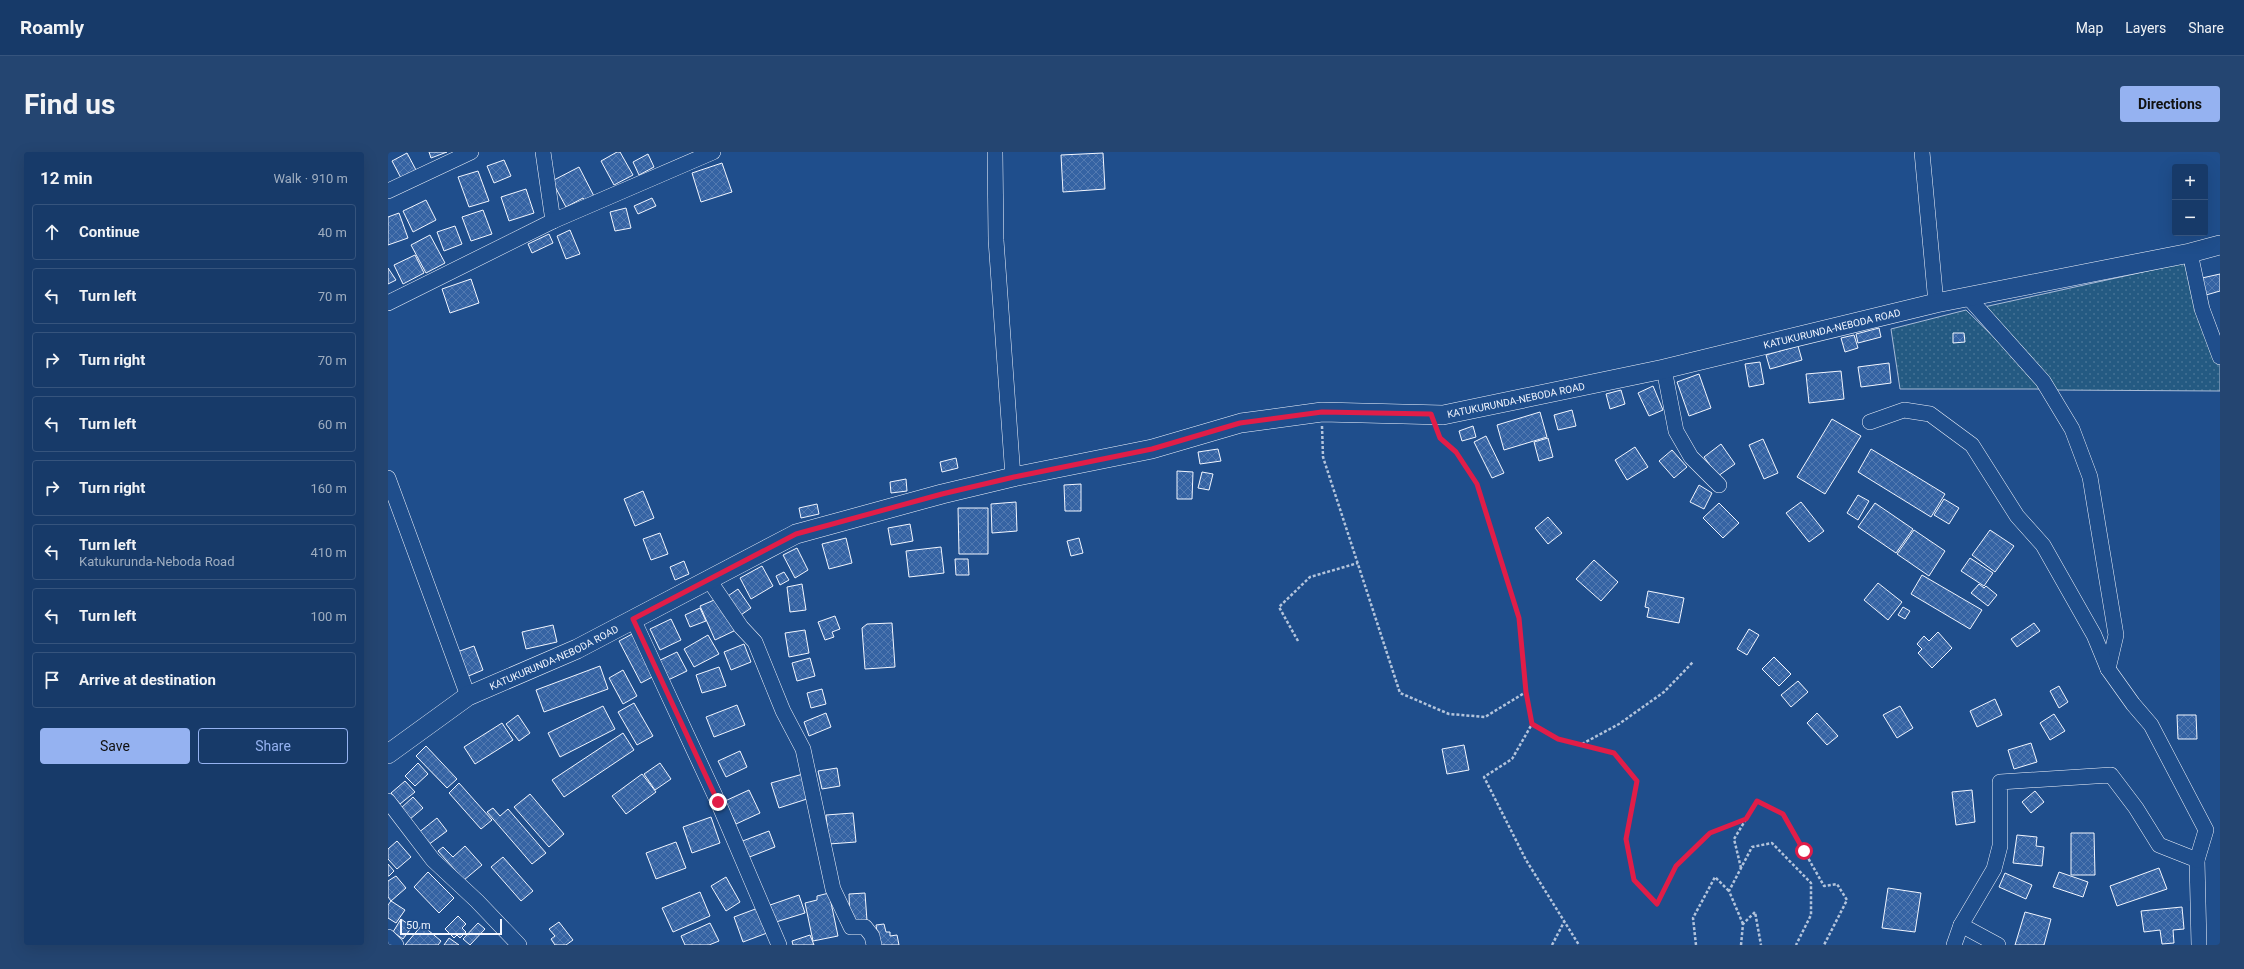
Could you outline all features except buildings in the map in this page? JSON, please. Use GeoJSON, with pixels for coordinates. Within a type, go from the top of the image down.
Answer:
{"type":"FeatureCollection","features":[{"type":"Feature","properties":{"kind":"main road","name":"KATUKURUNDA-NEBODA ROAD"},"geometry":{"type":"LineString","coordinates":[[388,754],[468,696],[577,649],[796,534],[942,494],[1014,477],[1152,449],[1240,423],[1322,412],[1443,414],[1664,369],[1936,303],[2190,253],[2220,245]]}},
{"type":"Feature","properties":{"kind":"street"},"geometry":{"type":"LineString","coordinates":[[388,191],[471,152]]}},
{"type":"Feature","properties":{"kind":"street"},"geometry":{"type":"LineString","coordinates":[[543,152],[553,221]]}},
{"type":"Feature","properties":{"kind":"street"},"geometry":{"type":"LineString","coordinates":[[388,303],[553,221],[710,152]]}},
{"type":"Feature","properties":{"kind":"street"},"geometry":{"type":"LineString","coordinates":[[995,152],[996,240],[1014,477]]}},
{"type":"Feature","properties":{"kind":"street"},"geometry":{"type":"LineString","coordinates":[[1922,152],[1936,303]]}},
{"type":"Feature","properties":{"kind":"street"},"geometry":{"type":"LineString","coordinates":[[2190,253],[2202,309],[2220,357]]}},
{"type":"Feature","properties":{"kind":"street"},"geometry":{"type":"LineString","coordinates":[[1968,297],[2043,381],[2072,429],[2090,477],[2116,635],[2108,669]]}},
{"type":"Feature","properties":{"kind":"street"},"geometry":{"type":"LineString","coordinates":[[1664,369],[1676,430],[1691,457],[1719,485]]}},
{"type":"Feature","properties":{"kind":"street"},"geometry":{"type":"LineString","coordinates":[[1870,422],[1904,410],[1930,414],[1972,445],[2017,516],[2042,545],[2094,635],[2108,669],[2133,704],[2151,725],[2206,830],[2197,860],[2199,945]]}},
{"type":"Feature","properties":{"kind":"street"},"geometry":{"type":"LineString","coordinates":[[388,478],[468,696]]}},
{"type":"Feature","properties":{"kind":"street"},"geometry":{"type":"LineString","coordinates":[[709,580],[741,627],[755,642],[784,711],[803,749],[833,889],[851,927],[865,927],[872,936],[874,945]]}},
{"type":"Feature","properties":{"kind":"street"},"geometry":{"type":"LineString","coordinates":[[633,619],[718,802],[779,945]]}},
{"type":"Feature","properties":{"kind":"street"},"geometry":{"type":"LineString","coordinates":[[1954,945],[1961,925],[1994,869],[2000,846],[2000,782],[2111,775],[2136,808],[2159,845],[2197,860]]}},
{"type":"Feature","properties":{"kind":"street"},"geometry":{"type":"LineString","coordinates":[[388,801],[433,860],[477,901],[519,945]]}},
{"type":"Feature","properties":{"kind":"street"},"geometry":{"type":"LineString","coordinates":[[1961,925],[1998,945]]}},
{"type":"Feature","properties":{"kind":"street"},"geometry":{"type":"LineString","coordinates":[[388,937],[396,945]]}},
{"type":"Feature","properties":{"kind":"path"},"geometry":{"type":"LineString","coordinates":[[1322,412],[1323,457],[1400,693],[1449,714],[1485,717],[1526,692]]}},
{"type":"Feature","properties":{"kind":"path"},"geometry":{"type":"LineString","coordinates":[[1431,414],[1440,438],[1456,452],[1477,484],[1519,618],[1526,692],[1532,724],[1512,759],[1484,776],[1526,860],[1579,945]]}},
{"type":"Feature","properties":{"kind":"path"},"geometry":{"type":"LineString","coordinates":[[1298,641],[1279,607],[1310,577],[1358,563]]}},
{"type":"Feature","properties":{"kind":"path"},"geometry":{"type":"LineString","coordinates":[[1581,744],[1619,724],[1664,692],[1693,662]]}},
{"type":"Feature","properties":{"kind":"path"},"geometry":{"type":"LineString","coordinates":[[1532,724],[1558,739],[1614,753],[1637,781],[1626,839],[1634,880],[1657,904],[1676,866],[1710,833],[1746,819]]}},
{"type":"Feature","properties":{"kind":"path"},"geometry":{"type":"LineString","coordinates":[[1741,868],[1734,839],[1757,801],[1783,814],[1824,886],[1837,884],[1846,900],[1824,945]]}},
{"type":"Feature","properties":{"kind":"path"},"geometry":{"type":"LineString","coordinates":[[1729,891],[1752,847],[1772,843],[1811,883],[1811,915],[1796,945]]}},
{"type":"Feature","properties":{"kind":"path"},"geometry":{"type":"LineString","coordinates":[[1696,945],[1693,918],[1715,877],[1729,891],[1743,924],[1741,945]]}},
{"type":"Feature","properties":{"kind":"path"},"geometry":{"type":"LineString","coordinates":[[1743,924],[1755,912],[1761,945]]}},
{"type":"Feature","properties":{"kind":"path"},"geometry":{"type":"LineString","coordinates":[[1552,945],[1564,921]]}},
{"type":"Feature","properties":{"kind":"shaded area"},"geometry":{"type":"Polygon","coordinates":[[[2184,263],[2220,351],[2220,391],[2053,390],[1984,307],[2184,263]]]}},
{"type":"Feature","properties":{"kind":"shaded area"},"geometry":{"type":"Polygon","coordinates":[[[1966,310],[2047,389],[1900,389],[1891,329],[1966,310]]]}},
{"type":"Feature","properties":{"kind":"route"},"geometry":{"type":"LineString","coordinates":[[718,802],[633,619],[796,534],[942,494],[1014,477],[1152,449],[1240,423],[1322,412],[1431,414],[1440,438],[1456,452],[1477,484],[1519,618],[1526,692],[1532,724],[1558,739],[1614,753],[1637,781],[1626,839],[1634,880],[1657,904],[1676,866],[1710,833],[1746,819],[1757,801],[1783,814],[1804,851]]}}]}
